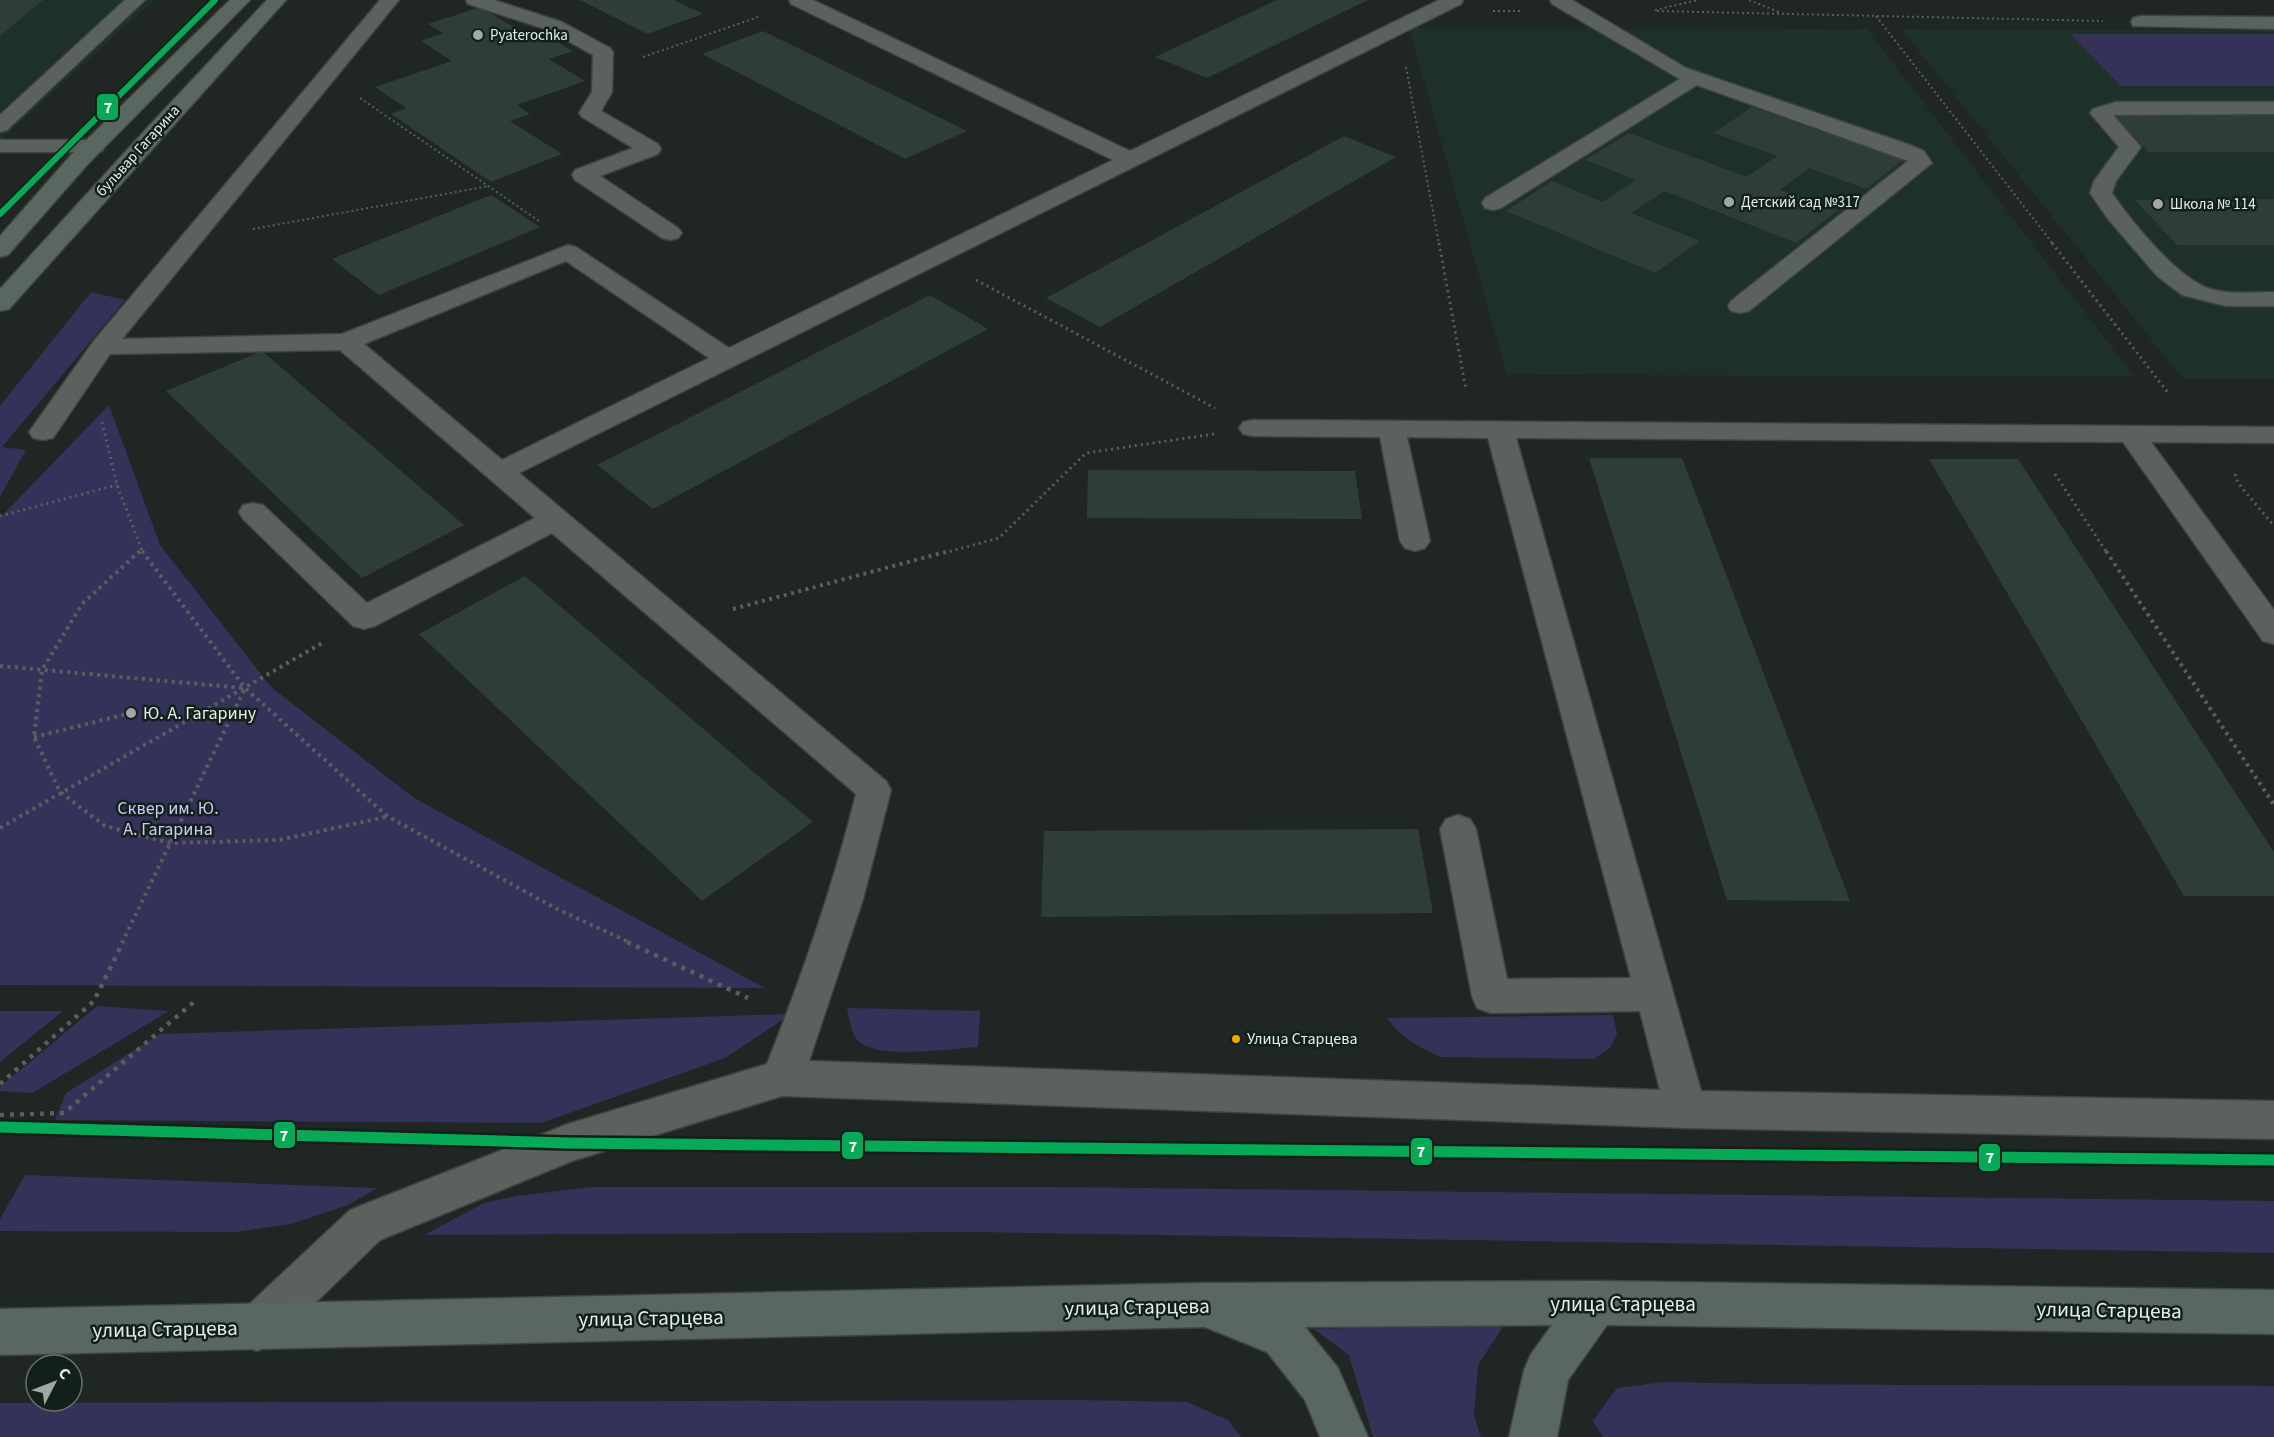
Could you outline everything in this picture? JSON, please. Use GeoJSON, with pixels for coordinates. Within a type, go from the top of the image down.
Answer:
{"type":"FeatureCollection","features":[{"type":"Feature","properties":{"kind":"main road","name":"бульвар Гагарина"},"geometry":{"type":"LineString","coordinates":[[0,250],[94,146],[240,0]]}},
{"type":"Feature","properties":{"kind":"main road","name":"бульвар Гагарина"},"geometry":{"type":"LineString","coordinates":[[0,304],[136,152],[277,0]]}},
{"type":"Feature","properties":{"kind":"main road"},"geometry":{"type":"LineString","coordinates":[[94,146],[136,152]]}},
{"type":"Feature","properties":{"kind":"main road"},"geometry":{"type":"LineString","coordinates":[[1533,1437],[1546,1370],[1596,1304]]}},
{"type":"Feature","properties":{"kind":"main road","name":"улица Старцева"},"geometry":{"type":"LineString","coordinates":[[0,1332],[1204,1305],[1596,1304],[2274,1312]]}},
{"type":"Feature","properties":{"kind":"main road"},"geometry":{"type":"LineString","coordinates":[[1204,1305],[1283,1336],[1322,1384],[1344,1437]]}},
{"type":"Feature","properties":{"kind":"street"},"geometry":{"type":"LineString","coordinates":[[3,121],[136,0]]}},
{"type":"Feature","properties":{"kind":"street"},"geometry":{"type":"LineString","coordinates":[[43,432],[102,347],[390,0]]}},
{"type":"Feature","properties":{"kind":"street"},"geometry":{"type":"LineString","coordinates":[[499,472],[1454,0]]}},
{"type":"Feature","properties":{"kind":"street"},"geometry":{"type":"LineString","coordinates":[[1559,0],[1678,72],[1902,150],[1916,156],[1921,163],[1740,306]]}},
{"type":"Feature","properties":{"kind":"street"},"geometry":{"type":"LineString","coordinates":[[810,2],[1131,160]]}},
{"type":"Feature","properties":{"kind":"street"},"geometry":{"type":"LineString","coordinates":[[469,5],[555,26],[603,52],[602,93],[589,113],[650,149],[583,175],[670,233]]}},
{"type":"Feature","properties":{"kind":"street"},"geometry":{"type":"LineString","coordinates":[[2140,22],[2274,23]]}},
{"type":"Feature","properties":{"kind":"street"},"geometry":{"type":"LineString","coordinates":[[1493,203],[1695,78]]}},
{"type":"Feature","properties":{"kind":"street"},"geometry":{"type":"LineString","coordinates":[[2274,108],[2116,108],[2100,113],[2130,147],[2105,181],[2101,193],[2112,209],[2170,275],[2181,284],[2199,293],[2224,299],[2274,299]]}},
{"type":"Feature","properties":{"kind":"street"},"geometry":{"type":"LineString","coordinates":[[0,146],[94,146]]}},
{"type":"Feature","properties":{"kind":"street"},"geometry":{"type":"LineString","coordinates":[[102,347],[346,342],[568,252],[728,359]]}},
{"type":"Feature","properties":{"kind":"street"},"geometry":{"type":"LineString","coordinates":[[346,342],[874,790],[867,823],[812,1003],[782,1078]]}},
{"type":"Feature","properties":{"kind":"street"},"geometry":{"type":"LineString","coordinates":[[1253,428],[2274,435]]}},
{"type":"Feature","properties":{"kind":"street"},"geometry":{"type":"LineString","coordinates":[[1392,429],[1415,541]]}},
{"type":"Feature","properties":{"kind":"street"},"geometry":{"type":"LineString","coordinates":[[1486,430],[1655,994],[1686,1109]]}},
{"type":"Feature","properties":{"kind":"street"},"geometry":{"type":"LineString","coordinates":[[2132,434],[2274,633]]}},
{"type":"Feature","properties":{"kind":"street"},"geometry":{"type":"LineString","coordinates":[[253,512],[364,618],[555,519]]}},
{"type":"Feature","properties":{"kind":"street"},"geometry":{"type":"LineString","coordinates":[[1458,828],[1491,996],[1655,994]]}},
{"type":"Feature","properties":{"kind":"street"},"geometry":{"type":"LineString","coordinates":[[257,1328],[364,1225],[568,1143],[782,1078],[1686,1109],[2274,1120]]}},
{"type":"Feature","properties":{"kind":"path"},"geometry":{"type":"LineString","coordinates":[[1698,0],[1648,11],[2140,22]]}},
{"type":"Feature","properties":{"kind":"path"},"geometry":{"type":"LineString","coordinates":[[1749,0],[1782,14]]}},
{"type":"Feature","properties":{"kind":"path"},"geometry":{"type":"LineString","coordinates":[[640,58],[810,2]]}},
{"type":"Feature","properties":{"kind":"path"},"geometry":{"type":"LineString","coordinates":[[1430,12],[1576,10]]}},
{"type":"Feature","properties":{"kind":"path"},"geometry":{"type":"LineString","coordinates":[[1876,15],[2212,435],[2238,483],[2274,526]]}},
{"type":"Feature","properties":{"kind":"path"},"geometry":{"type":"LineString","coordinates":[[1398,28],[1486,430]]}},
{"type":"Feature","properties":{"kind":"path"},"geometry":{"type":"LineString","coordinates":[[352,93],[566,239],[568,252]]}},
{"type":"Feature","properties":{"kind":"path"},"geometry":{"type":"LineString","coordinates":[[244,231],[489,186]]}},
{"type":"Feature","properties":{"kind":"path"},"geometry":{"type":"LineString","coordinates":[[933,258],[1253,428]]}},
{"type":"Feature","properties":{"kind":"path"},"geometry":{"type":"LineString","coordinates":[[100,415],[117,485],[141,550],[245,688],[387,816],[559,910],[748,998]]}},
{"type":"Feature","properties":{"kind":"path"},"geometry":{"type":"LineString","coordinates":[[677,624],[999,538],[1086,453],[1253,428]]}},
{"type":"Feature","properties":{"kind":"path"},"geometry":{"type":"LineString","coordinates":[[2028,434],[2274,805]]}},
{"type":"Feature","properties":{"kind":"path"},"geometry":{"type":"LineString","coordinates":[[0,516],[117,485]]}},
{"type":"Feature","properties":{"kind":"path"},"geometry":{"type":"LineString","coordinates":[[141,550],[82,604],[42,670],[34,737],[60,792],[105,826],[170,843],[279,840],[387,816]]}},
{"type":"Feature","properties":{"kind":"path"},"geometry":{"type":"LineString","coordinates":[[0,828],[364,618]]}},
{"type":"Feature","properties":{"kind":"path"},"geometry":{"type":"LineString","coordinates":[[0,666],[245,688]]}},
{"type":"Feature","properties":{"kind":"path"},"geometry":{"type":"LineString","coordinates":[[0,1084],[94,1001],[245,688]]}},
{"type":"Feature","properties":{"kind":"path"},"geometry":{"type":"LineString","coordinates":[[34,737],[131,713]]}},
{"type":"Feature","properties":{"kind":"path"},"geometry":{"type":"LineString","coordinates":[[0,1114],[64,1113],[195,1001]]}},
{"type":"Feature","properties":{"kind":"shaded area"},"geometry":{"type":"Polygon","coordinates":[[[0,0],[154,0],[0,141],[0,0]]]}},
{"type":"Feature","properties":{"kind":"shaded area","name":"Детский сад №317"},"geometry":{"type":"Polygon","coordinates":[[[1409,28],[1867,29],[2134,376],[1507,375],[1409,28]]]}},
{"type":"Feature","properties":{"kind":"shaded area","name":"Школа № 114"},"geometry":{"type":"Polygon","coordinates":[[[1901,29],[2274,30],[2274,379],[2183,379],[1901,29]]]}},
{"type":"Feature","properties":{"kind":"green space"},"geometry":{"type":"Polygon","coordinates":[[[2070,34],[2274,34],[2274,86],[2121,86],[2070,34]]]}},
{"type":"Feature","properties":{"kind":"green space"},"geometry":{"type":"Polygon","coordinates":[[[91,292],[125,300],[2,447],[26,450],[0,497],[0,406],[91,292]]]}},
{"type":"Feature","properties":{"kind":"green space","name":"Сквер им. Ю. А. Гагарина"},"geometry":{"type":"Polygon","coordinates":[[[109,405],[160,545],[271,687],[414,798],[765,988],[0,985],[0,518],[109,405]]]}},
{"type":"Feature","properties":{"kind":"green space"},"geometry":{"type":"Polygon","coordinates":[[[97,1006],[169,1011],[32,1093],[0,1091],[0,1087],[97,1006]]]}},
{"type":"Feature","properties":{"kind":"green space"},"geometry":{"type":"Polygon","coordinates":[[[847,1008],[980,1011],[978,1047],[920,1052],[875,1049],[856,1039],[847,1008]]]}},
{"type":"Feature","properties":{"kind":"green space"},"geometry":{"type":"Polygon","coordinates":[[[0,1011],[63,1011],[0,1062],[0,1011]]]}},
{"type":"Feature","properties":{"kind":"green space"},"geometry":{"type":"Polygon","coordinates":[[[791,1014],[725,1058],[541,1123],[55,1120],[66,1093],[160,1034],[791,1014]]]}},
{"type":"Feature","properties":{"kind":"green space"},"geometry":{"type":"Polygon","coordinates":[[[1613,1015],[1617,1034],[1610,1048],[1594,1059],[1441,1057],[1411,1041],[1387,1018],[1613,1015]]]}},
{"type":"Feature","properties":{"kind":"green space"},"geometry":{"type":"Polygon","coordinates":[[[25,1175],[377,1188],[348,1205],[291,1224],[235,1232],[0,1231],[0,1219],[25,1175]]]}},
{"type":"Feature","properties":{"kind":"green space"},"geometry":{"type":"Polygon","coordinates":[[[592,1187],[1052,1187],[2274,1201],[2274,1253],[975,1232],[424,1235],[484,1203],[516,1196],[592,1187]]]}},
{"type":"Feature","properties":{"kind":"green space"},"geometry":{"type":"Polygon","coordinates":[[[1504,1325],[1478,1365],[1474,1416],[1481,1437],[1373,1437],[1349,1355],[1314,1329],[1504,1325]]]}},
{"type":"Feature","properties":{"kind":"green space"},"geometry":{"type":"Polygon","coordinates":[[[1664,1382],[2274,1386],[2274,1437],[1603,1437],[1593,1421],[1617,1388],[1664,1382]]]}},
{"type":"Feature","properties":{"kind":"green space"},"geometry":{"type":"Polygon","coordinates":[[[1077,1400],[1187,1402],[1228,1420],[1241,1437],[0,1437],[0,1403],[24,1403],[24,1413],[84,1413],[84,1403],[1077,1400]]]}},
{"type":"Feature","properties":{"kind":"building"},"geometry":{"type":"Polygon","coordinates":[[[0,0],[43,0],[0,36],[0,0]]]}},
{"type":"Feature","properties":{"kind":"building"},"geometry":{"type":"Polygon","coordinates":[[[580,0],[674,0],[703,14],[647,34],[580,0]]]}},
{"type":"Feature","properties":{"kind":"building"},"geometry":{"type":"Polygon","coordinates":[[[1277,0],[1368,0],[1207,78],[1155,57],[1277,0]]]}},
{"type":"Feature","properties":{"kind":"building"},"geometry":{"type":"Polygon","coordinates":[[[480,7],[527,35],[539,31],[573,51],[549,59],[585,81],[517,105],[530,114],[510,121],[562,154],[491,182],[391,114],[406,108],[375,87],[452,61],[421,41],[443,33],[428,24],[480,7]]]}},
{"type":"Feature","properties":{"kind":"building"},"geometry":{"type":"Polygon","coordinates":[[[763,31],[967,131],[905,159],[702,54],[763,31]]]}},
{"type":"Feature","properties":{"kind":"building"},"geometry":{"type":"Polygon","coordinates":[[[1752,107],[1903,160],[1866,189],[1809,168],[1780,190],[1837,211],[1796,243],[1665,191],[1631,213],[1700,241],[1655,273],[1506,211],[1552,181],[1603,202],[1636,180],[1585,160],[1629,133],[1747,177],[1777,156],[1714,133],[1752,107]]]}},
{"type":"Feature","properties":{"kind":"building"},"geometry":{"type":"Polygon","coordinates":[[[2274,114],[2274,152],[2149,152],[2112,115],[2274,114]]]}},
{"type":"Feature","properties":{"kind":"building"},"geometry":{"type":"Polygon","coordinates":[[[1344,136],[1396,157],[1100,327],[1046,298],[1344,136]]]}},
{"type":"Feature","properties":{"kind":"building"},"geometry":{"type":"Polygon","coordinates":[[[491,195],[540,227],[379,295],[332,259],[491,195]]]}},
{"type":"Feature","properties":{"kind":"building"},"geometry":{"type":"Polygon","coordinates":[[[2274,199],[2274,245],[2177,245],[2135,200],[2274,199]]]}},
{"type":"Feature","properties":{"kind":"building"},"geometry":{"type":"Polygon","coordinates":[[[930,295],[988,329],[653,509],[597,465],[930,295]]]}},
{"type":"Feature","properties":{"kind":"building"},"geometry":{"type":"Polygon","coordinates":[[[262,351],[464,525],[362,578],[166,391],[262,351]]]}},
{"type":"Feature","properties":{"kind":"building"},"geometry":{"type":"Polygon","coordinates":[[[1589,458],[1682,458],[1850,901],[1727,900],[1589,458]]]}},
{"type":"Feature","properties":{"kind":"building"},"geometry":{"type":"Polygon","coordinates":[[[1929,459],[2018,459],[2274,852],[2274,896],[2184,896],[1929,459]]]}},
{"type":"Feature","properties":{"kind":"building"},"geometry":{"type":"Polygon","coordinates":[[[1088,470],[1355,471],[1362,519],[1087,518],[1088,470]]]}},
{"type":"Feature","properties":{"kind":"building"},"geometry":{"type":"Polygon","coordinates":[[[525,576],[813,822],[702,901],[419,634],[525,576]]]}},
{"type":"Feature","properties":{"kind":"building"},"geometry":{"type":"Polygon","coordinates":[[[1418,829],[1433,913],[1041,917],[1044,831],[1418,829]]]}},
{"type":"Feature","properties":{"kind":"transit line","name":"7"},"geometry":{"type":"LineString","coordinates":[[0,214],[215,0]]}},
{"type":"Feature","properties":{"kind":"transit line","name":"7"},"geometry":{"type":"LineString","coordinates":[[0,1127],[568,1143],[2274,1160]]}},
{"type":"Feature","properties":{"kind":"place","name":"Pyaterochka"},"geometry":{"type":"Point","coordinates":[478,35]}},
{"type":"Feature","properties":{"kind":"place","name":"Детский сад №317"},"geometry":{"type":"Point","coordinates":[1729,202]}},
{"type":"Feature","properties":{"kind":"place","name":"Школа № 114"},"geometry":{"type":"Point","coordinates":[2158,204]}},
{"type":"Feature","properties":{"kind":"place","name":"Ю. А. Гагарину"},"geometry":{"type":"Point","coordinates":[131,713]}},
{"type":"Feature","properties":{"kind":"place","name":"Улица Старцева"},"geometry":{"type":"Point","coordinates":[1236,1039]}}]}
